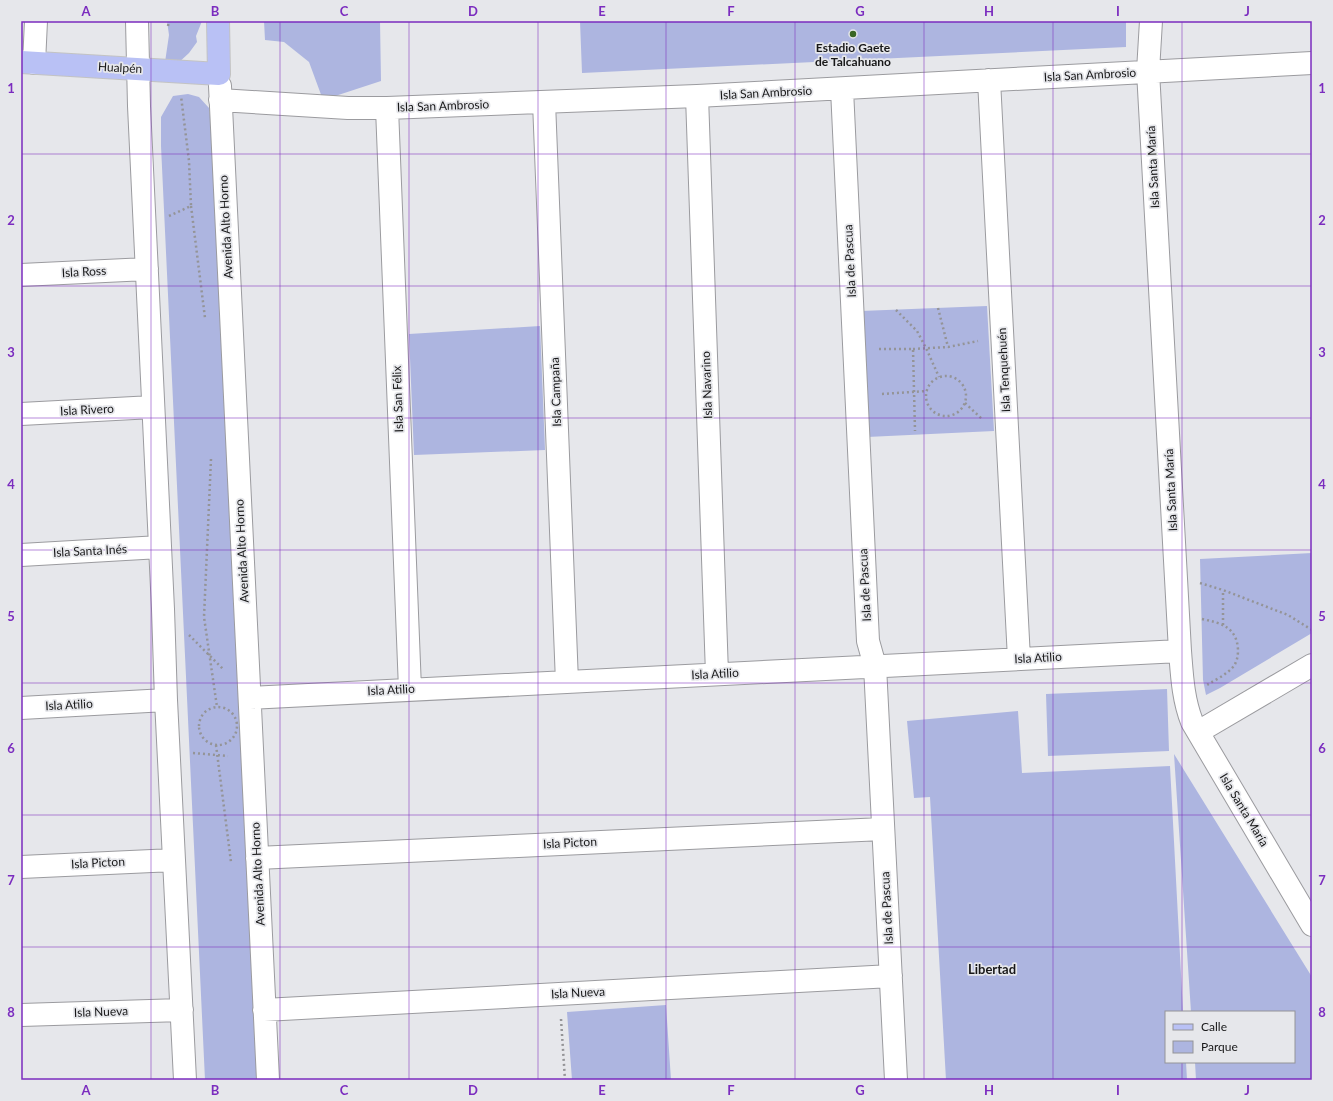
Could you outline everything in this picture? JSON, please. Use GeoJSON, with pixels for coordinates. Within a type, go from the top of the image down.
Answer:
{"type":"FeatureCollection","features":[{"type":"Feature","properties":{"kind":"main road","name":"Avenida Alto Horno"},"geometry":{"type":"LineString","coordinates":[[218,21],[219,74]]}},
{"type":"Feature","properties":{"kind":"main road","name":"Hualpén"},"geometry":{"type":"LineString","coordinates":[[27,63],[219,74]]}},
{"type":"Feature","properties":{"kind":"street"},"geometry":{"type":"LineString","coordinates":[[27,63],[36,21]]}},
{"type":"Feature","properties":{"kind":"street"},"geometry":{"type":"LineString","coordinates":[[136,21],[144,227],[185,1080]]}},
{"type":"Feature","properties":{"kind":"street","name":"Isla Santa María"},"geometry":{"type":"LineString","coordinates":[[1151,21],[1148,71],[1180,651],[1185,699],[1192,722],[1312,925]]}},
{"type":"Feature","properties":{"kind":"street"},"geometry":{"type":"LineString","coordinates":[[1312,62],[1312,74]]}},
{"type":"Feature","properties":{"kind":"street","name":"Isla San Ambrosio"},"geometry":{"type":"LineString","coordinates":[[220,100],[341,108],[387,108],[842,89],[1312,62]]}},
{"type":"Feature","properties":{"kind":"street","name":"Avenida Alto Horno"},"geometry":{"type":"LineString","coordinates":[[219,74],[268,1080]]}},
{"type":"Feature","properties":{"kind":"street","name":"Isla Tenquehuén"},"geometry":{"type":"LineString","coordinates":[[989,80],[1019,659]]}},
{"type":"Feature","properties":{"kind":"street","name":"Isla de Pascua"},"geometry":{"type":"LineString","coordinates":[[842,89],[868,640],[875,666],[896,1080]]}},
{"type":"Feature","properties":{"kind":"street","name":"Isla Navarino"},"geometry":{"type":"LineString","coordinates":[[697,96],[717,674]]}},
{"type":"Feature","properties":{"kind":"street","name":"Isla Campaña"},"geometry":{"type":"LineString","coordinates":[[544,102],[567,682]]}},
{"type":"Feature","properties":{"kind":"street","name":"Isla San Félix"},"geometry":{"type":"LineString","coordinates":[[387,108],[410,689]]}},
{"type":"Feature","properties":{"kind":"street","name":"Isla Ross"},"geometry":{"type":"LineString","coordinates":[[21,275],[146,269]]}},
{"type":"Feature","properties":{"kind":"street","name":"Isla Rivero"},"geometry":{"type":"LineString","coordinates":[[21,414],[153,407]]}},
{"type":"Feature","properties":{"kind":"street","name":"Isla Santa Inés"},"geometry":{"type":"LineString","coordinates":[[21,555],[160,548]]}},
{"type":"Feature","properties":{"kind":"street","name":"Isla Atilio"},"geometry":{"type":"LineString","coordinates":[[250,698],[1180,651]]}},
{"type":"Feature","properties":{"kind":"street"},"geometry":{"type":"LineString","coordinates":[[1198,732],[1312,665]]}},
{"type":"Feature","properties":{"kind":"street","name":"Isla Atilio"},"geometry":{"type":"LineString","coordinates":[[21,708],[166,700]]}},
{"type":"Feature","properties":{"kind":"street","name":"Isla Picton"},"geometry":{"type":"LineString","coordinates":[[257,858],[883,829]]}},
{"type":"Feature","properties":{"kind":"street","name":"Isla Picton"},"geometry":{"type":"LineString","coordinates":[[21,867],[174,860]]}},
{"type":"Feature","properties":{"kind":"street","name":"Isla Nueva"},"geometry":{"type":"LineString","coordinates":[[264,1010],[891,976]]}},
{"type":"Feature","properties":{"kind":"street","name":"Isla Nueva"},"geometry":{"type":"LineString","coordinates":[[21,1015],[182,1010]]}},
{"type":"Feature","properties":{"kind":"path"},"geometry":{"type":"LineString","coordinates":[[168,26],[169,21]]}},
{"type":"Feature","properties":{"kind":"path"},"geometry":{"type":"LineString","coordinates":[[178,72],[189,160],[191,206],[206,325]]}},
{"type":"Feature","properties":{"kind":"path"},"geometry":{"type":"LineString","coordinates":[[144,227],[191,206]]}},
{"type":"Feature","properties":{"kind":"path"},"geometry":{"type":"LineString","coordinates":[[938,308],[948,347]]}},
{"type":"Feature","properties":{"kind":"path"},"geometry":{"type":"LineString","coordinates":[[896,310],[917,331],[939,377]]}},
{"type":"Feature","properties":{"kind":"path"},"geometry":{"type":"LineString","coordinates":[[854,348],[913,349],[948,347],[1002,337]]}},
{"type":"Feature","properties":{"kind":"path"},"geometry":{"type":"LineString","coordinates":[[913,349],[916,431]]}},
{"type":"Feature","properties":{"kind":"path"},"geometry":{"type":"LineString","coordinates":[[952,376],[963,384],[966,390],[965,403],[956,413],[943,415],[931,409],[928,404],[926,398],[927,391],[933,380],[939,377],[952,376]]}},
{"type":"Feature","properties":{"kind":"path"},"geometry":{"type":"LineString","coordinates":[[856,396],[927,391]]}},
{"type":"Feature","properties":{"kind":"path"},"geometry":{"type":"LineString","coordinates":[[212,456],[204,617],[217,708]]}},
{"type":"Feature","properties":{"kind":"path"},"geometry":{"type":"LineString","coordinates":[[1176,575],[1223,590],[1288,615],[1312,630]]}},
{"type":"Feature","properties":{"kind":"path"},"geometry":{"type":"LineString","coordinates":[[1223,590],[1223,625]]}},
{"type":"Feature","properties":{"kind":"path"},"geometry":{"type":"LineString","coordinates":[[163,609],[210,655],[250,698]]}},
{"type":"Feature","properties":{"kind":"path"},"geometry":{"type":"LineString","coordinates":[[1178,616],[1203,619],[1223,625],[1232,630],[1238,643],[1238,657],[1233,667],[1185,699]]}},
{"type":"Feature","properties":{"kind":"path"},"geometry":{"type":"LineString","coordinates":[[211,708],[217,708],[224,708],[229,711],[237,721],[236,733],[233,739],[222,745],[216,745],[204,740],[199,729],[200,722],[206,712],[211,708]]}},
{"type":"Feature","properties":{"kind":"path"},"geometry":{"type":"LineString","coordinates":[[169,752],[252,758]]}},
{"type":"Feature","properties":{"kind":"path"},"geometry":{"type":"LineString","coordinates":[[560,994],[565,1080]]}},
{"type":"Feature","properties":{"kind":"green space"},"geometry":{"type":"Polygon","coordinates":[[[167,21],[202,21],[196,36],[197,42],[189,53],[176,65],[164,69],[169,35],[167,21]]]}},
{"type":"Feature","properties":{"kind":"green space"},"geometry":{"type":"Polygon","coordinates":[[[264,21],[380,21],[381,81],[323,100],[309,62],[284,42],[265,40],[264,21]]]}},
{"type":"Feature","properties":{"kind":"green space","name":"Estadio Gaete de Talcahuano"},"geometry":{"type":"Polygon","coordinates":[[[580,21],[1126,21],[1126,47],[582,73],[580,21]]]}},
{"type":"Feature","properties":{"kind":"green space"},"geometry":{"type":"Polygon","coordinates":[[[188,94],[199,97],[209,108],[214,147],[258,1080],[205,1080],[161,146],[161,117],[173,96],[188,94]]]}},
{"type":"Feature","properties":{"kind":"green space"},"geometry":{"type":"Polygon","coordinates":[[[987,306],[994,431],[867,437],[861,311],[987,306]]]}},
{"type":"Feature","properties":{"kind":"green space"},"geometry":{"type":"Polygon","coordinates":[[[540,326],[545,450],[414,455],[409,334],[540,326]]]}},
{"type":"Feature","properties":{"kind":"green space"},"geometry":{"type":"Polygon","coordinates":[[[1312,553],[1312,633],[1206,695],[1203,680],[1200,559],[1312,553]]]}},
{"type":"Feature","properties":{"kind":"green space"},"geometry":{"type":"Polygon","coordinates":[[[1167,689],[1169,751],[1048,756],[1046,694],[1167,689]]]}},
{"type":"Feature","properties":{"kind":"green space"},"geometry":{"type":"Polygon","coordinates":[[[1018,711],[1022,773],[1170,766],[1183,1011],[1165,1011],[1165,1063],[1186,1063],[1187,1080],[946,1080],[930,797],[914,798],[907,721],[1018,711]]]}},
{"type":"Feature","properties":{"kind":"green space"},"geometry":{"type":"Polygon","coordinates":[[[1174,754],[1312,977],[1312,1080],[1196,1080],[1195,1063],[1295,1063],[1295,1011],[1191,1011],[1174,754]]]}},
{"type":"Feature","properties":{"kind":"green space"},"geometry":{"type":"Polygon","coordinates":[[[666,1005],[671,1080],[572,1080],[567,1012],[666,1005]]]}},
{"type":"Feature","properties":{"kind":"place","name":"Estadio Gaete de Talcahuano"},"geometry":{"type":"Point","coordinates":[853,34]}},
{"type":"Feature","properties":{"kind":"district","name":"Libertad"},"geometry":{"type":"Point","coordinates":[992,969]}}]}
